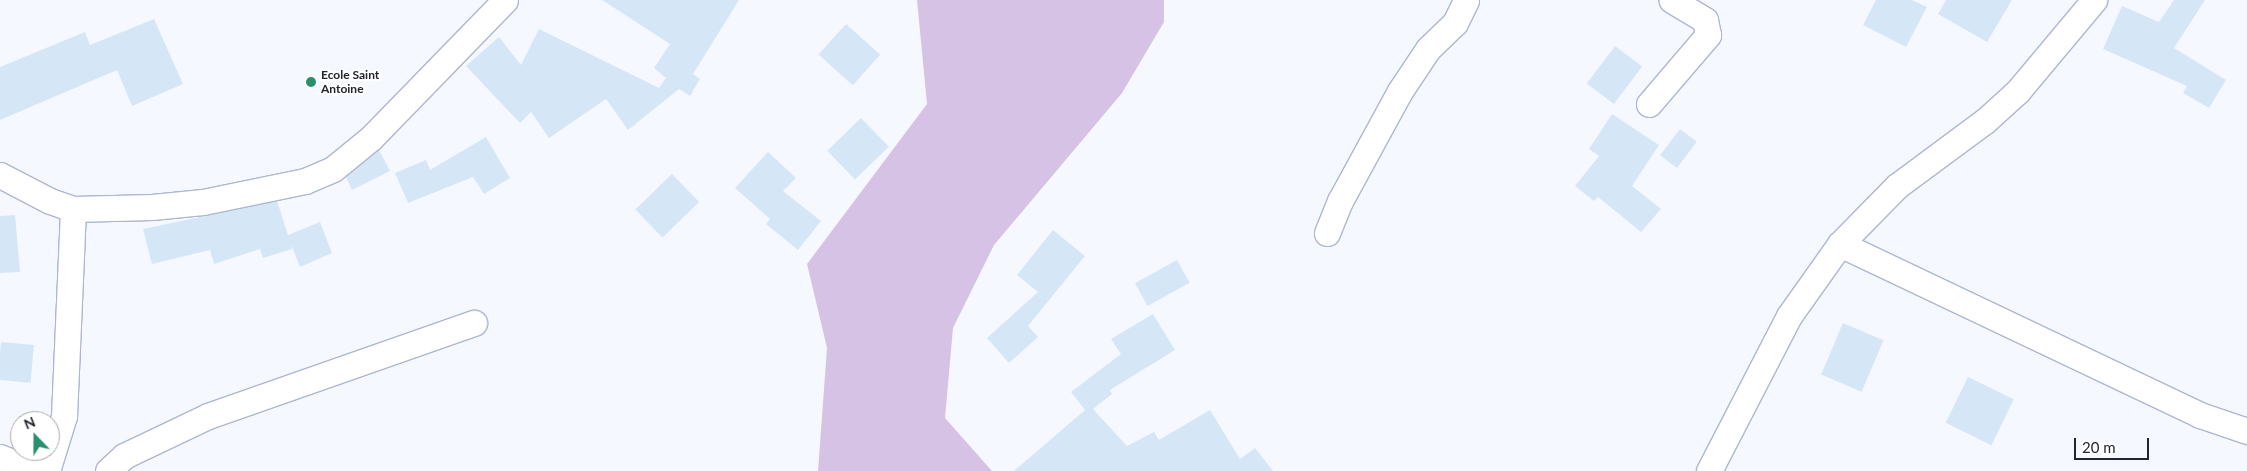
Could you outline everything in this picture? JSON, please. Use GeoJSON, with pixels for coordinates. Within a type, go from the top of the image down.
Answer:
{"type":"FeatureCollection","features":[{"type":"Feature","properties":{"kind":"street"},"geometry":{"type":"LineString","coordinates":[[0,175],[50,201],[74,209],[152,207],[204,202],[306,181],[333,169],[371,138],[505,0]]}},
{"type":"Feature","properties":{"kind":"street"},"geometry":{"type":"LineString","coordinates":[[1327,233],[1340,201],[1400,91],[1428,49],[1455,23],[1466,0]]}},
{"type":"Feature","properties":{"kind":"street"},"geometry":{"type":"LineString","coordinates":[[1649,104],[1708,36],[1705,20],[1672,0]]}},
{"type":"Feature","properties":{"kind":"street"},"geometry":{"type":"LineString","coordinates":[[1709,471],[1789,316],[1840,244],[1897,186],[1985,121],[2018,92],[2094,0]]}},
{"type":"Feature","properties":{"kind":"street"},"geometry":{"type":"LineString","coordinates":[[47,471],[64,416],[74,209]]}},
{"type":"Feature","properties":{"kind":"street"},"geometry":{"type":"LineString","coordinates":[[1840,244],[2200,416],[2247,431]]}},
{"type":"Feature","properties":{"kind":"street"},"geometry":{"type":"LineString","coordinates":[[108,471],[124,456],[208,416],[474,323]]}},
{"type":"Feature","properties":{"kind":"street"},"geometry":{"type":"LineString","coordinates":[[0,457],[34,471]]}},
{"type":"Feature","properties":{"kind":"shaded area"},"geometry":{"type":"Polygon","coordinates":[[[917,0],[1164,0],[1164,22],[1122,93],[994,245],[953,328],[945,418],[992,471],[818,471],[827,348],[807,264],[927,104],[917,0]]]}},
{"type":"Feature","properties":{"kind":"building"},"geometry":{"type":"Polygon","coordinates":[[[602,0],[739,0],[693,74],[700,79],[690,96],[679,89],[628,130],[606,99],[549,138],[531,112],[520,123],[466,66],[499,37],[521,65],[539,29],[659,88],[666,78],[654,68],[670,44],[602,0]]]}},
{"type":"Feature","properties":{"kind":"building"},"geometry":{"type":"Polygon","coordinates":[[[1876,0],[1912,0],[1927,7],[1906,47],[1863,25],[1876,0]]]}},
{"type":"Feature","properties":{"kind":"building"},"geometry":{"type":"Polygon","coordinates":[[[1946,0],[2012,0],[1987,42],[1938,14],[1946,0]]]}},
{"type":"Feature","properties":{"kind":"building"},"geometry":{"type":"Polygon","coordinates":[[[2174,0],[2205,0],[2174,48],[2226,80],[2209,108],[2183,93],[2187,86],[2103,49],[2122,6],[2159,22],[2174,0]]]}},
{"type":"Feature","properties":{"kind":"building"},"geometry":{"type":"Polygon","coordinates":[[[154,19],[183,84],[132,106],[117,70],[0,120],[0,67],[85,32],[90,45],[154,19]]]}},
{"type":"Feature","properties":{"kind":"building"},"geometry":{"type":"Polygon","coordinates":[[[846,24],[880,55],[853,85],[819,54],[846,24]]]}},
{"type":"Feature","properties":{"kind":"building"},"geometry":{"type":"Polygon","coordinates":[[[1615,46],[1642,66],[1614,104],[1587,84],[1615,46]]]}},
{"type":"Feature","properties":{"kind":"building"},"geometry":{"type":"Polygon","coordinates":[[[1612,114],[1659,145],[1632,186],[1661,209],[1641,232],[1598,197],[1594,201],[1575,186],[1599,156],[1589,149],[1612,114]]]}},
{"type":"Feature","properties":{"kind":"building"},"geometry":{"type":"Polygon","coordinates":[[[861,118],[889,147],[855,179],[827,151],[861,118]]]}},
{"type":"Feature","properties":{"kind":"building"},"geometry":{"type":"Polygon","coordinates":[[[1680,129],[1697,142],[1677,168],[1660,155],[1680,129]]]}},
{"type":"Feature","properties":{"kind":"building"},"geometry":{"type":"Polygon","coordinates":[[[486,137],[510,178],[484,194],[473,177],[408,203],[395,173],[426,160],[430,170],[486,137]]]}},
{"type":"Feature","properties":{"kind":"building"},"geometry":{"type":"Polygon","coordinates":[[[379,150],[390,171],[352,190],[346,177],[379,150]]]}},
{"type":"Feature","properties":{"kind":"building"},"geometry":{"type":"Polygon","coordinates":[[[768,152],[796,178],[783,191],[821,221],[798,250],[766,224],[770,219],[735,188],[768,152]]]}},
{"type":"Feature","properties":{"kind":"building"},"geometry":{"type":"Polygon","coordinates":[[[672,174],[699,202],[662,237],[635,209],[672,174]]]}},
{"type":"Feature","properties":{"kind":"building"},"geometry":{"type":"Polygon","coordinates":[[[277,201],[288,235],[320,222],[332,253],[300,267],[291,244],[292,249],[263,258],[260,249],[214,264],[210,250],[152,264],[143,229],[277,201]]]}},
{"type":"Feature","properties":{"kind":"building"},"geometry":{"type":"Polygon","coordinates":[[[15,215],[20,272],[0,273],[0,216],[15,215]]]}},
{"type":"Feature","properties":{"kind":"building"},"geometry":{"type":"Polygon","coordinates":[[[1053,230],[1085,256],[1028,326],[1038,337],[1009,363],[987,338],[1038,292],[1017,275],[1053,230]]]}},
{"type":"Feature","properties":{"kind":"building"},"geometry":{"type":"Polygon","coordinates":[[[1177,260],[1190,283],[1148,306],[1135,283],[1177,260]]]}},
{"type":"Feature","properties":{"kind":"building"},"geometry":{"type":"Polygon","coordinates":[[[1153,314],[1175,350],[1110,390],[1112,394],[1093,409],[1127,446],[1154,432],[1159,440],[1210,410],[1240,459],[1255,448],[1273,471],[1014,471],[1085,410],[1071,392],[1121,354],[1111,339],[1153,314]]]}},
{"type":"Feature","properties":{"kind":"building"},"geometry":{"type":"Polygon","coordinates":[[[1843,323],[1884,340],[1862,392],[1821,375],[1843,323]]]}},
{"type":"Feature","properties":{"kind":"building"},"geometry":{"type":"Polygon","coordinates":[[[1,342],[34,345],[31,383],[0,380],[1,342]]]}},
{"type":"Feature","properties":{"kind":"building"},"geometry":{"type":"Polygon","coordinates":[[[1968,377],[2014,399],[1991,445],[1946,423],[1968,377]]]}},
{"type":"Feature","properties":{"kind":"place","name":"Ecole Saint Antoine"},"geometry":{"type":"Point","coordinates":[311,82]}}]}
